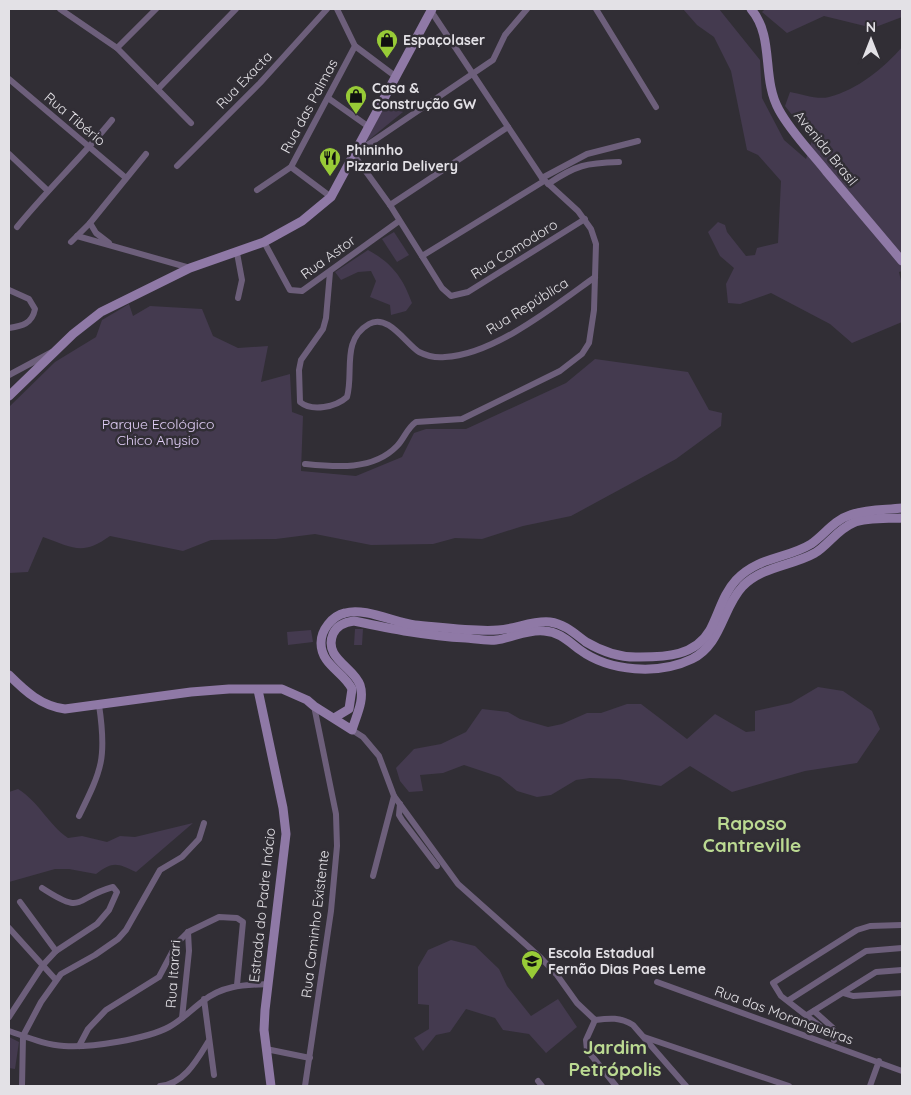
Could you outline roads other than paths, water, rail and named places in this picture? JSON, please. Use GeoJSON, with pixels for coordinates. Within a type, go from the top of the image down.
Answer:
{"type":"FeatureCollection","features":[{"type":"Feature","properties":{"kind":"street"},"geometry":{"type":"LineString","coordinates":[[60,9],[117,48],[192,123]]}},
{"type":"Feature","properties":{"kind":"street"},"geometry":{"type":"LineString","coordinates":[[117,48],[156,9]]}},
{"type":"Feature","properties":{"kind":"street"},"geometry":{"type":"LineString","coordinates":[[158,89],[236,9]]}},
{"type":"Feature","properties":{"kind":"street","name":"Rua Exacta"},"geometry":{"type":"LineString","coordinates":[[178,166],[260,83],[328,9]]}},
{"type":"Feature","properties":{"kind":"street"},"geometry":{"type":"LineString","coordinates":[[337,9],[355,46],[395,76]]}},
{"type":"Feature","properties":{"kind":"street"},"geometry":{"type":"LineString","coordinates":[[356,154],[493,60],[505,35],[527,9]]}},
{"type":"Feature","properties":{"kind":"street"},"geometry":{"type":"LineString","coordinates":[[596,9],[656,107]]}},
{"type":"Feature","properties":{"kind":"street","name":"Avenida Brasil"},"geometry":{"type":"LineString","coordinates":[[751,9],[761,26],[766,49],[768,78],[779,110],[798,137],[902,261]]}},
{"type":"Feature","properties":{"kind":"street"},"geometry":{"type":"LineString","coordinates":[[9,396],[55,351],[101,312],[190,268],[264,242],[302,221],[331,197],[356,154],[431,10],[472,75],[545,181],[585,219],[594,236],[594,310],[589,343],[582,354],[560,371],[462,419],[416,422],[396,446],[374,461],[351,467],[304,464]]}},
{"type":"Feature","properties":{"kind":"street","name":"Rua das Palmas"},"geometry":{"type":"LineString","coordinates":[[257,190],[291,166],[355,46]]}},
{"type":"Feature","properties":{"kind":"street","name":"Rua Tibério"},"geometry":{"type":"LineString","coordinates":[[9,79],[126,178]]}},
{"type":"Feature","properties":{"kind":"street"},"geometry":{"type":"LineString","coordinates":[[328,98],[369,128]]}},
{"type":"Feature","properties":{"kind":"street"},"geometry":{"type":"LineString","coordinates":[[17,227],[47,190],[90,148],[112,120]]}},
{"type":"Feature","properties":{"kind":"street"},"geometry":{"type":"LineString","coordinates":[[390,205],[508,126]]}},
{"type":"Feature","properties":{"kind":"street"},"geometry":{"type":"LineString","coordinates":[[356,154],[422,256],[587,154],[638,141]]}},
{"type":"Feature","properties":{"kind":"street"},"geometry":{"type":"LineString","coordinates":[[9,154],[47,190]]}},
{"type":"Feature","properties":{"kind":"street"},"geometry":{"type":"LineString","coordinates":[[71,242],[90,223],[146,154]]}},
{"type":"Feature","properties":{"kind":"street"},"geometry":{"type":"LineString","coordinates":[[545,181],[572,168],[595,162],[619,162]]}},
{"type":"Feature","properties":{"kind":"street"},"geometry":{"type":"LineString","coordinates":[[291,166],[331,197]]}},
{"type":"Feature","properties":{"kind":"street","name":"Rua Comodoro"},"geometry":{"type":"LineString","coordinates":[[422,256],[447,294],[455,297],[468,292],[585,219]]}},
{"type":"Feature","properties":{"kind":"street","name":"Rua Astor"},"geometry":{"type":"LineString","coordinates":[[264,242],[290,290],[302,291],[399,221]]}},
{"type":"Feature","properties":{"kind":"street"},"geometry":{"type":"LineString","coordinates":[[90,223],[96,233],[110,244]]}},
{"type":"Feature","properties":{"kind":"street"},"geometry":{"type":"LineString","coordinates":[[77,236],[190,268]]}},
{"type":"Feature","properties":{"kind":"street"},"geometry":{"type":"LineString","coordinates":[[237,253],[242,280],[238,298]]}},
{"type":"Feature","properties":{"kind":"street","name":"Rua República"},"geometry":{"type":"LineString","coordinates":[[330,272],[328,308],[323,328],[301,360],[299,370],[298,391],[302,404],[322,407],[332,405],[347,396],[350,351],[362,329],[370,323],[384,323],[418,351],[430,356],[445,358],[463,354],[502,338],[595,277]]}},
{"type":"Feature","properties":{"kind":"street"},"geometry":{"type":"LineString","coordinates":[[9,290],[29,299],[33,302],[35,309],[30,321],[22,326],[9,328]]}},
{"type":"Feature","properties":{"kind":"street"},"geometry":{"type":"LineString","coordinates":[[9,375],[55,351]]}},
{"type":"Feature","properties":{"kind":"street"},"geometry":{"type":"LineString","coordinates":[[326,644],[335,630],[347,622],[354,621],[424,636],[496,640],[541,630],[558,634],[597,660],[632,668],[656,668],[682,658],[701,641],[709,630],[718,608],[740,583],[767,559],[810,544],[847,516],[865,511],[902,508]]}},
{"type":"Feature","properties":{"kind":"street"},"geometry":{"type":"LineString","coordinates":[[740,583],[771,568],[815,552],[853,523],[902,518]]}},
{"type":"Feature","properties":{"kind":"street"},"geometry":{"type":"LineString","coordinates":[[334,718],[349,708],[352,701],[352,689],[345,679],[328,663],[326,644],[328,624],[344,613],[355,611],[413,625],[496,630],[539,622],[551,622],[562,625],[586,642],[610,653],[635,658],[682,658]]}},
{"type":"Feature","properties":{"kind":"street"},"geometry":{"type":"LineString","coordinates":[[482,629],[482,639]]}},
{"type":"Feature","properties":{"kind":"street"},"geometry":{"type":"LineString","coordinates":[[326,644],[335,657],[352,672],[361,686],[361,703],[352,730]]}},
{"type":"Feature","properties":{"kind":"street"},"geometry":{"type":"LineString","coordinates":[[9,675],[33,697],[54,708],[64,709],[191,692],[230,689],[282,689],[296,694],[363,737],[379,756],[394,796],[458,884],[541,958],[557,975],[577,1003],[595,1020],[623,1019],[633,1025],[686,1086]]}},
{"type":"Feature","properties":{"kind":"street","name":"Estrada do Padre Inácio"},"geometry":{"type":"LineString","coordinates":[[258,690],[283,808],[286,834],[264,1030],[271,1086]]}},
{"type":"Feature","properties":{"kind":"street"},"geometry":{"type":"LineString","coordinates":[[79,816],[103,762],[103,730],[99,705]]}},
{"type":"Feature","properties":{"kind":"street","name":"Rua Caminho Existente"},"geometry":{"type":"LineString","coordinates":[[305,1086],[331,911],[338,846],[336,814],[314,706]]}},
{"type":"Feature","properties":{"kind":"street"},"geometry":{"type":"LineString","coordinates":[[344,713],[355,720]]}},
{"type":"Feature","properties":{"kind":"street"},"geometry":{"type":"LineString","coordinates":[[373,876],[394,796]]}},
{"type":"Feature","properties":{"kind":"street"},"geometry":{"type":"LineString","coordinates":[[400,804],[399,815],[437,866]]}},
{"type":"Feature","properties":{"kind":"street"},"geometry":{"type":"LineString","coordinates":[[22,1086],[23,1036],[56,980],[118,939],[126,930],[160,870],[182,857],[199,839],[204,823]]}},
{"type":"Feature","properties":{"kind":"street"},"geometry":{"type":"LineString","coordinates":[[9,1017],[43,965],[56,951],[97,924],[117,892],[113,887],[78,904],[69,904],[42,888]]}},
{"type":"Feature","properties":{"kind":"street"},"geometry":{"type":"LineString","coordinates":[[20,902],[56,951]]}},
{"type":"Feature","properties":{"kind":"street"},"geometry":{"type":"LineString","coordinates":[[79,1046],[88,1029],[106,1010],[151,984],[159,977],[178,943],[188,932],[220,917],[237,918],[243,922],[237,985]]}},
{"type":"Feature","properties":{"kind":"street"},"geometry":{"type":"LineString","coordinates":[[821,1022],[802,1014],[789,1000],[781,996],[774,985],[775,981],[857,930],[870,926],[902,924]]}},
{"type":"Feature","properties":{"kind":"street"},"geometry":{"type":"LineString","coordinates":[[9,928],[56,980]]}},
{"type":"Feature","properties":{"kind":"street","name":"Rua Itarari"},"geometry":{"type":"LineString","coordinates":[[182,1018],[189,951],[188,932]]}},
{"type":"Feature","properties":{"kind":"street"},"geometry":{"type":"LineString","coordinates":[[789,1000],[866,951],[902,948]]}},
{"type":"Feature","properties":{"kind":"street"},"geometry":{"type":"LineString","coordinates":[[807,1015],[876,972],[902,970]]}},
{"type":"Feature","properties":{"kind":"street","name":"Rua das Morangueiras"},"geometry":{"type":"LineString","coordinates":[[657,982],[902,1071]]}},
{"type":"Feature","properties":{"kind":"street"},"geometry":{"type":"LineString","coordinates":[[9,1031],[50,1044],[79,1046],[141,1037],[158,1032],[182,1018],[204,999],[224,988],[237,985],[268,984]]}},
{"type":"Feature","properties":{"kind":"street"},"geometry":{"type":"LineString","coordinates":[[843,992],[853,996],[902,993]]}},
{"type":"Feature","properties":{"kind":"street"},"geometry":{"type":"LineString","coordinates":[[204,999],[208,1042],[214,1074]]}},
{"type":"Feature","properties":{"kind":"street"},"geometry":{"type":"LineString","coordinates":[[814,1011],[834,1037],[834,1046]]}},
{"type":"Feature","properties":{"kind":"street"},"geometry":{"type":"LineString","coordinates":[[595,1020],[586,1040],[587,1050],[616,1086]]}},
{"type":"Feature","properties":{"kind":"street"},"geometry":{"type":"LineString","coordinates":[[644,1037],[789,1086]]}},
{"type":"Feature","properties":{"kind":"street"},"geometry":{"type":"LineString","coordinates":[[160,1086],[180,1079],[208,1042]]}},
{"type":"Feature","properties":{"kind":"street"},"geometry":{"type":"LineString","coordinates":[[266,1049],[310,1058]]}},
{"type":"Feature","properties":{"kind":"street"},"geometry":{"type":"LineString","coordinates":[[870,1086],[879,1062]]}},
{"type":"Feature","properties":{"kind":"place","name":"Espaçolaser"},"geometry":{"type":"Point","coordinates":[387,59]}},
{"type":"Feature","properties":{"kind":"place","name":"Casa & Construção GW"},"geometry":{"type":"Point","coordinates":[356,115]}},
{"type":"Feature","properties":{"kind":"place","name":"Phininho Pizzaria Delivery"},"geometry":{"type":"Point","coordinates":[330,177]}},
{"type":"Feature","properties":{"kind":"place","name":"Escola Estadual Fernão Dias Paes Leme"},"geometry":{"type":"Point","coordinates":[532,980]}},
{"type":"Feature","properties":{"kind":"district","name":"Raposo Cantreville"},"geometry":{"type":"Point","coordinates":[752,834]}},
{"type":"Feature","properties":{"kind":"district","name":"Jardim Petrópolis"},"geometry":{"type":"Point","coordinates":[615,1058]}},
{"type":"Feature","properties":{"kind":"park label","name":"Parque Ecológico Chico Anysio"},"geometry":{"type":"Point","coordinates":[158,432]}}]}
